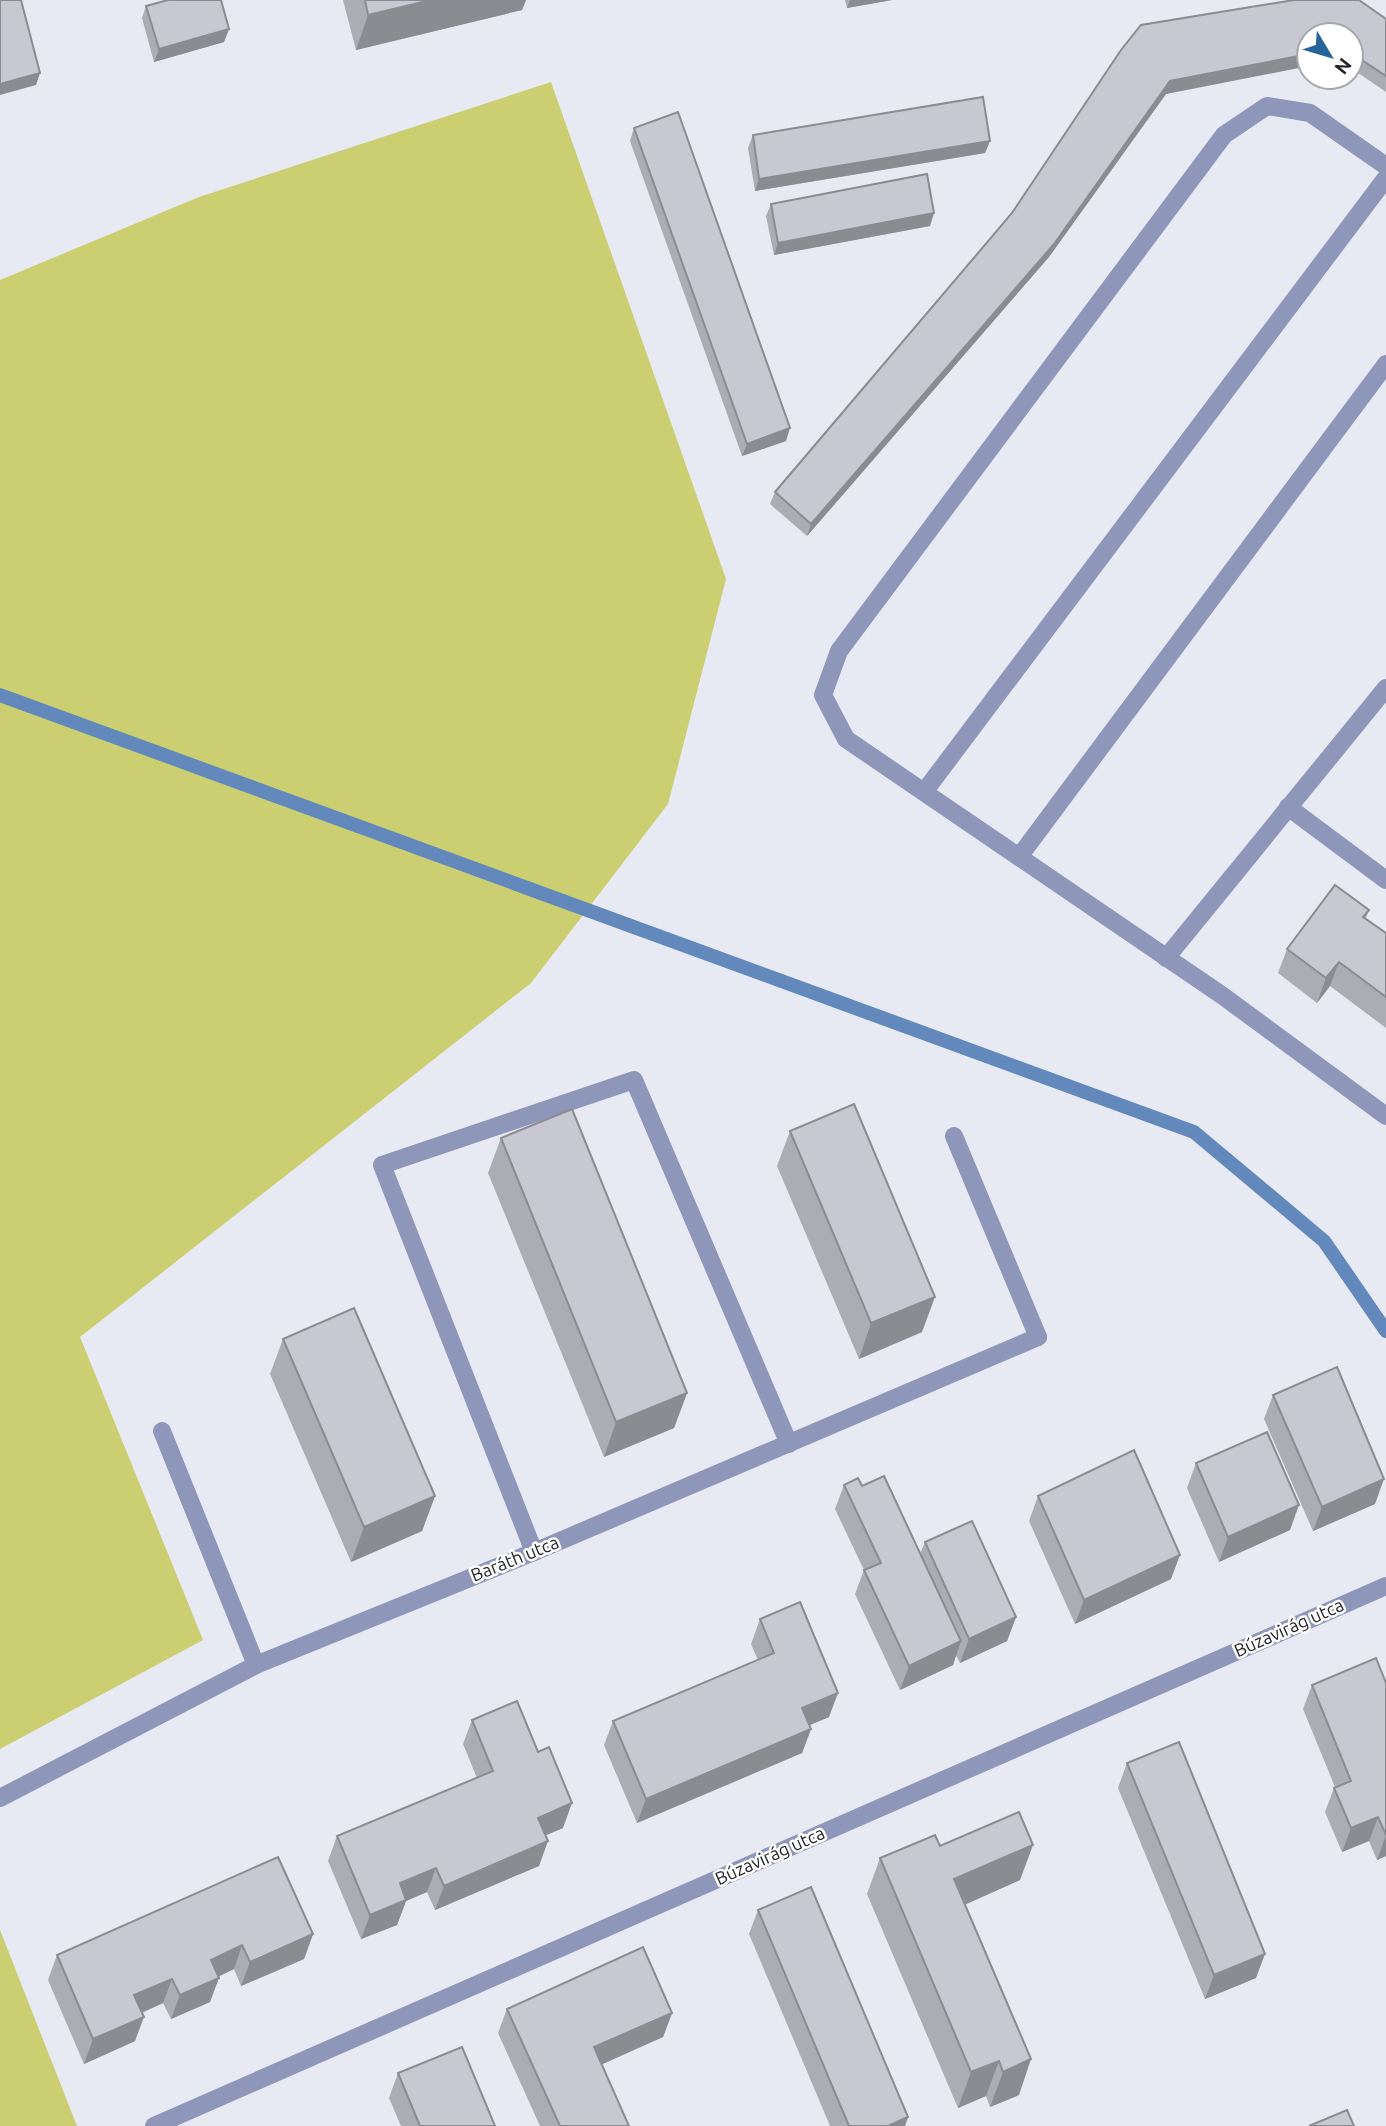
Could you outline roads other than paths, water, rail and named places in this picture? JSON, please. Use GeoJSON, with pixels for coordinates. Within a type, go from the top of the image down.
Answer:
{"type":"FeatureCollection","features":[{"type":"Feature","properties":{"kind":"street"},"geometry":{"type":"LineString","coordinates":[[1386,166],[1310,113],[1267,106],[1224,135],[839,651],[823,695],[846,739],[1223,996],[1386,1116]]}},
{"type":"Feature","properties":{"kind":"street"},"geometry":{"type":"LineString","coordinates":[[924,792],[1386,178]]}},
{"type":"Feature","properties":{"kind":"street"},"geometry":{"type":"LineString","coordinates":[[1019,857],[1386,364]]}},
{"type":"Feature","properties":{"kind":"street"},"geometry":{"type":"LineString","coordinates":[[1166,957],[1386,688]]}},
{"type":"Feature","properties":{"kind":"street"},"geometry":{"type":"LineString","coordinates":[[1287,807],[1386,880]]}},
{"type":"Feature","properties":{"kind":"street"},"geometry":{"type":"LineString","coordinates":[[534,1552],[382,1165],[634,1080],[789,1444]]}},
{"type":"Feature","properties":{"kind":"street","name":"Baráth utca"},"geometry":{"type":"LineString","coordinates":[[0,1798],[256,1665],[534,1552],[1038,1337],[954,1136]]}},
{"type":"Feature","properties":{"kind":"street"},"geometry":{"type":"LineString","coordinates":[[162,1431],[256,1665]]}},
{"type":"Feature","properties":{"kind":"street","name":"Búzavirág utca"},"geometry":{"type":"LineString","coordinates":[[154,2126],[1386,1586]]}},
{"type":"Feature","properties":{"kind":"waterway"},"geometry":{"type":"LineString","coordinates":[[0,695],[1194,1132],[1324,1241],[1386,1331]]}}]}
